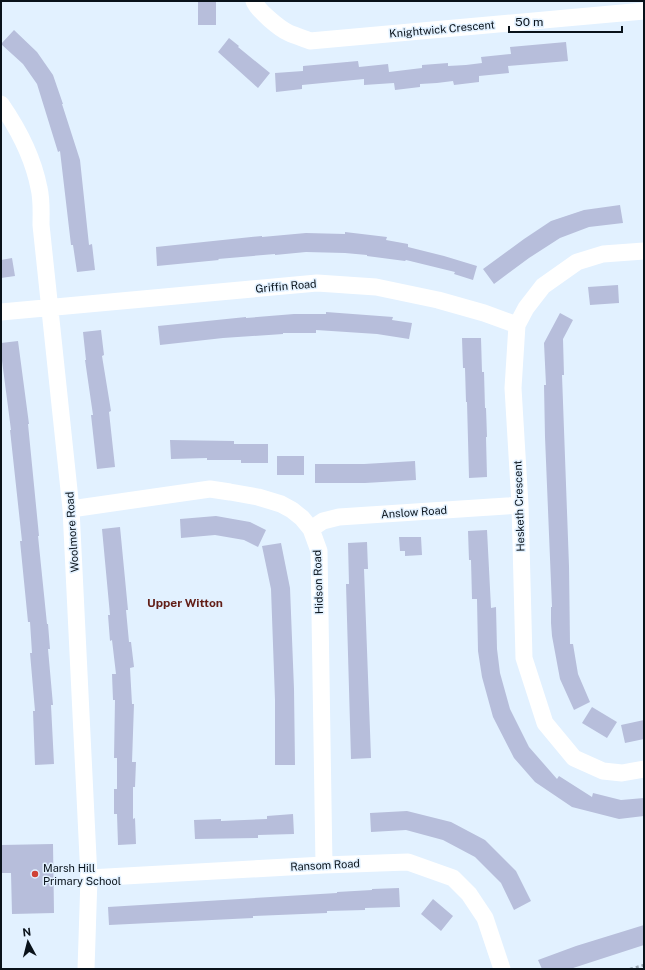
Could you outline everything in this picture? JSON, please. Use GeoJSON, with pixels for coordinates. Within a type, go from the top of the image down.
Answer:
{"type":"FeatureCollection","features":[{"type":"Feature","properties":{"kind":"street","name":"Knightwick Crescent"},"geometry":{"type":"LineString","coordinates":[[254,1],[256,6],[263,13],[288,33],[310,41],[644,11]]}},
{"type":"Feature","properties":{"kind":"street","name":"Woolmore Road"},"geometry":{"type":"LineString","coordinates":[[1,104],[21,135],[34,168],[40,189],[41,225],[71,509],[89,878],[86,969]]}},
{"type":"Feature","properties":{"kind":"street","name":"Hesketh Crescent"},"geometry":{"type":"LineString","coordinates":[[644,251],[603,254],[577,262],[543,286],[526,308],[517,325],[512,388],[520,505],[524,658],[545,723],[574,758],[603,771],[622,773],[644,769]]}},
{"type":"Feature","properties":{"kind":"street","name":"Griffin Road"},"geometry":{"type":"LineString","coordinates":[[1,312],[317,283],[376,287],[438,300],[517,325]]}},
{"type":"Feature","properties":{"kind":"street","name":"Hidson Road"},"geometry":{"type":"LineString","coordinates":[[71,509],[210,490],[258,496],[280,504],[302,518],[311,529],[319,550],[324,865]]}},
{"type":"Feature","properties":{"kind":"street","name":"Anslow Road"},"geometry":{"type":"LineString","coordinates":[[311,529],[323,522],[339,517],[520,505]]}},
{"type":"Feature","properties":{"kind":"street","name":"Ransom Road"},"geometry":{"type":"LineString","coordinates":[[89,878],[324,865],[408,862],[453,878],[469,894],[485,918],[502,969]]}},
{"type":"Feature","properties":{"kind":"path"},"geometry":{"type":"LineString","coordinates":[[630,969],[644,965]]}},
{"type":"Feature","properties":{"kind":"building"},"geometry":{"type":"Polygon","coordinates":[[[198,1],[216,1],[216,25],[198,25],[198,1]]]}},
{"type":"Feature","properties":{"kind":"building"},"geometry":{"type":"Polygon","coordinates":[[[14,30],[37,52],[53,75],[63,104],[80,160],[89,245],[92,244],[95,270],[77,272],[73,245],[71,245],[60,151],[58,152],[37,84],[23,64],[1,44],[14,30]]]}},
{"type":"Feature","properties":{"kind":"building"},"geometry":{"type":"Polygon","coordinates":[[[229,38],[270,73],[258,88],[218,52],[229,38]]]}},
{"type":"Feature","properties":{"kind":"building"},"geometry":{"type":"Polygon","coordinates":[[[566,42],[568,61],[508,66],[509,73],[479,76],[479,82],[454,85],[453,81],[420,84],[420,87],[395,90],[394,83],[364,85],[364,79],[302,85],[302,89],[276,92],[275,73],[303,71],[303,66],[358,61],[359,67],[388,64],[389,72],[422,68],[422,65],[448,63],[448,66],[466,65],[482,63],[481,57],[511,54],[510,47],[566,42]]]}},
{"type":"Feature","properties":{"kind":"building"},"geometry":{"type":"Polygon","coordinates":[[[620,205],[623,223],[589,227],[560,238],[529,258],[494,284],[483,269],[551,221],[584,210],[620,205]]]}},
{"type":"Feature","properties":{"kind":"building"},"geometry":{"type":"Polygon","coordinates":[[[345,232],[387,237],[386,240],[408,244],[408,247],[477,266],[473,280],[454,274],[455,272],[406,260],[345,253],[306,252],[275,254],[157,266],[156,247],[262,236],[306,233],[345,234],[345,232]]]}},
{"type":"Feature","properties":{"kind":"building"},"geometry":{"type":"Polygon","coordinates":[[[12,258],[15,276],[1,278],[1,260],[12,258]]]}},
{"type":"Feature","properties":{"kind":"building"},"geometry":{"type":"Polygon","coordinates":[[[618,285],[619,303],[590,305],[588,287],[618,285]]]}},
{"type":"Feature","properties":{"kind":"building"},"geometry":{"type":"Polygon","coordinates":[[[326,312],[393,317],[392,320],[412,323],[409,339],[377,334],[316,330],[316,333],[283,333],[160,345],[158,326],[246,317],[326,314],[326,312]]]}},
{"type":"Feature","properties":{"kind":"building"},"geometry":{"type":"Polygon","coordinates":[[[560,313],[573,320],[563,339],[564,375],[562,375],[569,566],[570,644],[573,644],[578,674],[590,702],[574,710],[560,679],[551,623],[552,607],[545,437],[544,385],[546,385],[544,343],[560,313]]]}},
{"type":"Feature","properties":{"kind":"building"},"geometry":{"type":"Polygon","coordinates":[[[101,330],[104,355],[102,356],[111,411],[109,412],[115,467],[97,469],[91,415],[93,415],[85,360],[83,332],[101,330]]]}},
{"type":"Feature","properties":{"kind":"building"},"geometry":{"type":"Polygon","coordinates":[[[462,338],[481,338],[482,372],[484,372],[486,408],[487,477],[469,478],[467,402],[465,368],[463,368],[462,338]]]}},
{"type":"Feature","properties":{"kind":"building"},"geometry":{"type":"Polygon","coordinates":[[[18,341],[29,424],[38,536],[48,624],[50,649],[48,649],[53,705],[51,705],[54,764],[35,765],[33,711],[35,711],[30,653],[32,653],[30,622],[28,622],[11,430],[1,353],[1,343],[18,341]]]}},
{"type":"Feature","properties":{"kind":"building"},"geometry":{"type":"Polygon","coordinates":[[[170,440],[234,441],[234,444],[268,444],[268,463],[241,463],[241,460],[207,460],[207,458],[171,459],[170,440]]]}},
{"type":"Feature","properties":{"kind":"building"},"geometry":{"type":"Polygon","coordinates":[[[277,456],[304,456],[304,475],[277,475],[277,456]]]}},
{"type":"Feature","properties":{"kind":"building"},"geometry":{"type":"Polygon","coordinates":[[[415,461],[416,480],[365,483],[315,483],[315,464],[364,464],[415,461]]]}},
{"type":"Feature","properties":{"kind":"building"},"geometry":{"type":"Polygon","coordinates":[[[216,516],[250,522],[266,530],[258,547],[244,540],[215,535],[181,538],[180,519],[216,516]]]}},
{"type":"Feature","properties":{"kind":"building"},"geometry":{"type":"Polygon","coordinates":[[[120,527],[128,610],[126,610],[129,642],[131,642],[134,667],[130,668],[132,704],[134,704],[132,762],[136,762],[135,787],[133,787],[133,819],[135,818],[136,844],[118,845],[117,814],[114,814],[114,789],[117,789],[117,758],[114,758],[115,700],[113,700],[112,674],[116,674],[112,640],[110,641],[108,615],[110,615],[102,529],[120,527]]]}},
{"type":"Feature","properties":{"kind":"building"},"geometry":{"type":"Polygon","coordinates":[[[487,530],[491,608],[496,607],[497,649],[500,673],[510,709],[529,747],[557,779],[559,776],[592,797],[593,793],[621,800],[644,798],[644,816],[619,819],[572,807],[535,782],[514,758],[493,717],[482,677],[478,651],[477,599],[472,599],[471,560],[469,560],[468,531],[487,530]]]}},
{"type":"Feature","properties":{"kind":"building"},"geometry":{"type":"Polygon","coordinates":[[[399,537],[421,537],[422,555],[405,556],[405,551],[400,551],[399,537]]]}},
{"type":"Feature","properties":{"kind":"building"},"geometry":{"type":"Polygon","coordinates":[[[367,542],[368,569],[364,569],[371,758],[351,759],[346,584],[349,584],[348,543],[367,542]]]}},
{"type":"Feature","properties":{"kind":"building"},"geometry":{"type":"Polygon","coordinates":[[[281,543],[290,588],[295,765],[275,765],[275,700],[271,589],[262,546],[281,543]]]}},
{"type":"Feature","properties":{"kind":"building"},"geometry":{"type":"Polygon","coordinates":[[[592,707],[617,722],[607,738],[582,723],[592,707]]]}},
{"type":"Feature","properties":{"kind":"building"},"geometry":{"type":"Polygon","coordinates":[[[644,720],[644,739],[625,743],[621,725],[644,720]]]}},
{"type":"Feature","properties":{"kind":"building"},"geometry":{"type":"Polygon","coordinates":[[[407,811],[451,822],[485,840],[516,871],[531,901],[514,910],[501,883],[475,857],[443,840],[406,830],[371,832],[370,813],[407,811]]]}},
{"type":"Feature","properties":{"kind":"building"},"geometry":{"type":"Polygon","coordinates":[[[293,814],[294,834],[258,835],[258,838],[195,839],[194,820],[221,819],[221,821],[267,819],[267,816],[293,814]]]}},
{"type":"Feature","properties":{"kind":"building"},"geometry":{"type":"Polygon","coordinates":[[[53,844],[54,913],[12,914],[11,873],[1,873],[1,845],[53,844]]]}},
{"type":"Feature","properties":{"kind":"building"},"geometry":{"type":"Polygon","coordinates":[[[399,888],[400,907],[327,911],[327,913],[253,916],[253,918],[109,925],[108,907],[399,888]]]}},
{"type":"Feature","properties":{"kind":"building"},"geometry":{"type":"Polygon","coordinates":[[[433,899],[453,916],[441,931],[421,914],[433,899]]]}},
{"type":"Feature","properties":{"kind":"building"},"geometry":{"type":"Polygon","coordinates":[[[644,925],[644,945],[570,969],[542,969],[538,960],[576,946],[644,925]]]}},
{"type":"Feature","properties":{"kind":"place","name":"Marsh Hill Primary School"},"geometry":{"type":"Point","coordinates":[35,874]}},
{"type":"Feature","properties":{"kind":"district","name":"Upper Witton"},"geometry":{"type":"Point","coordinates":[185,603]}}]}
